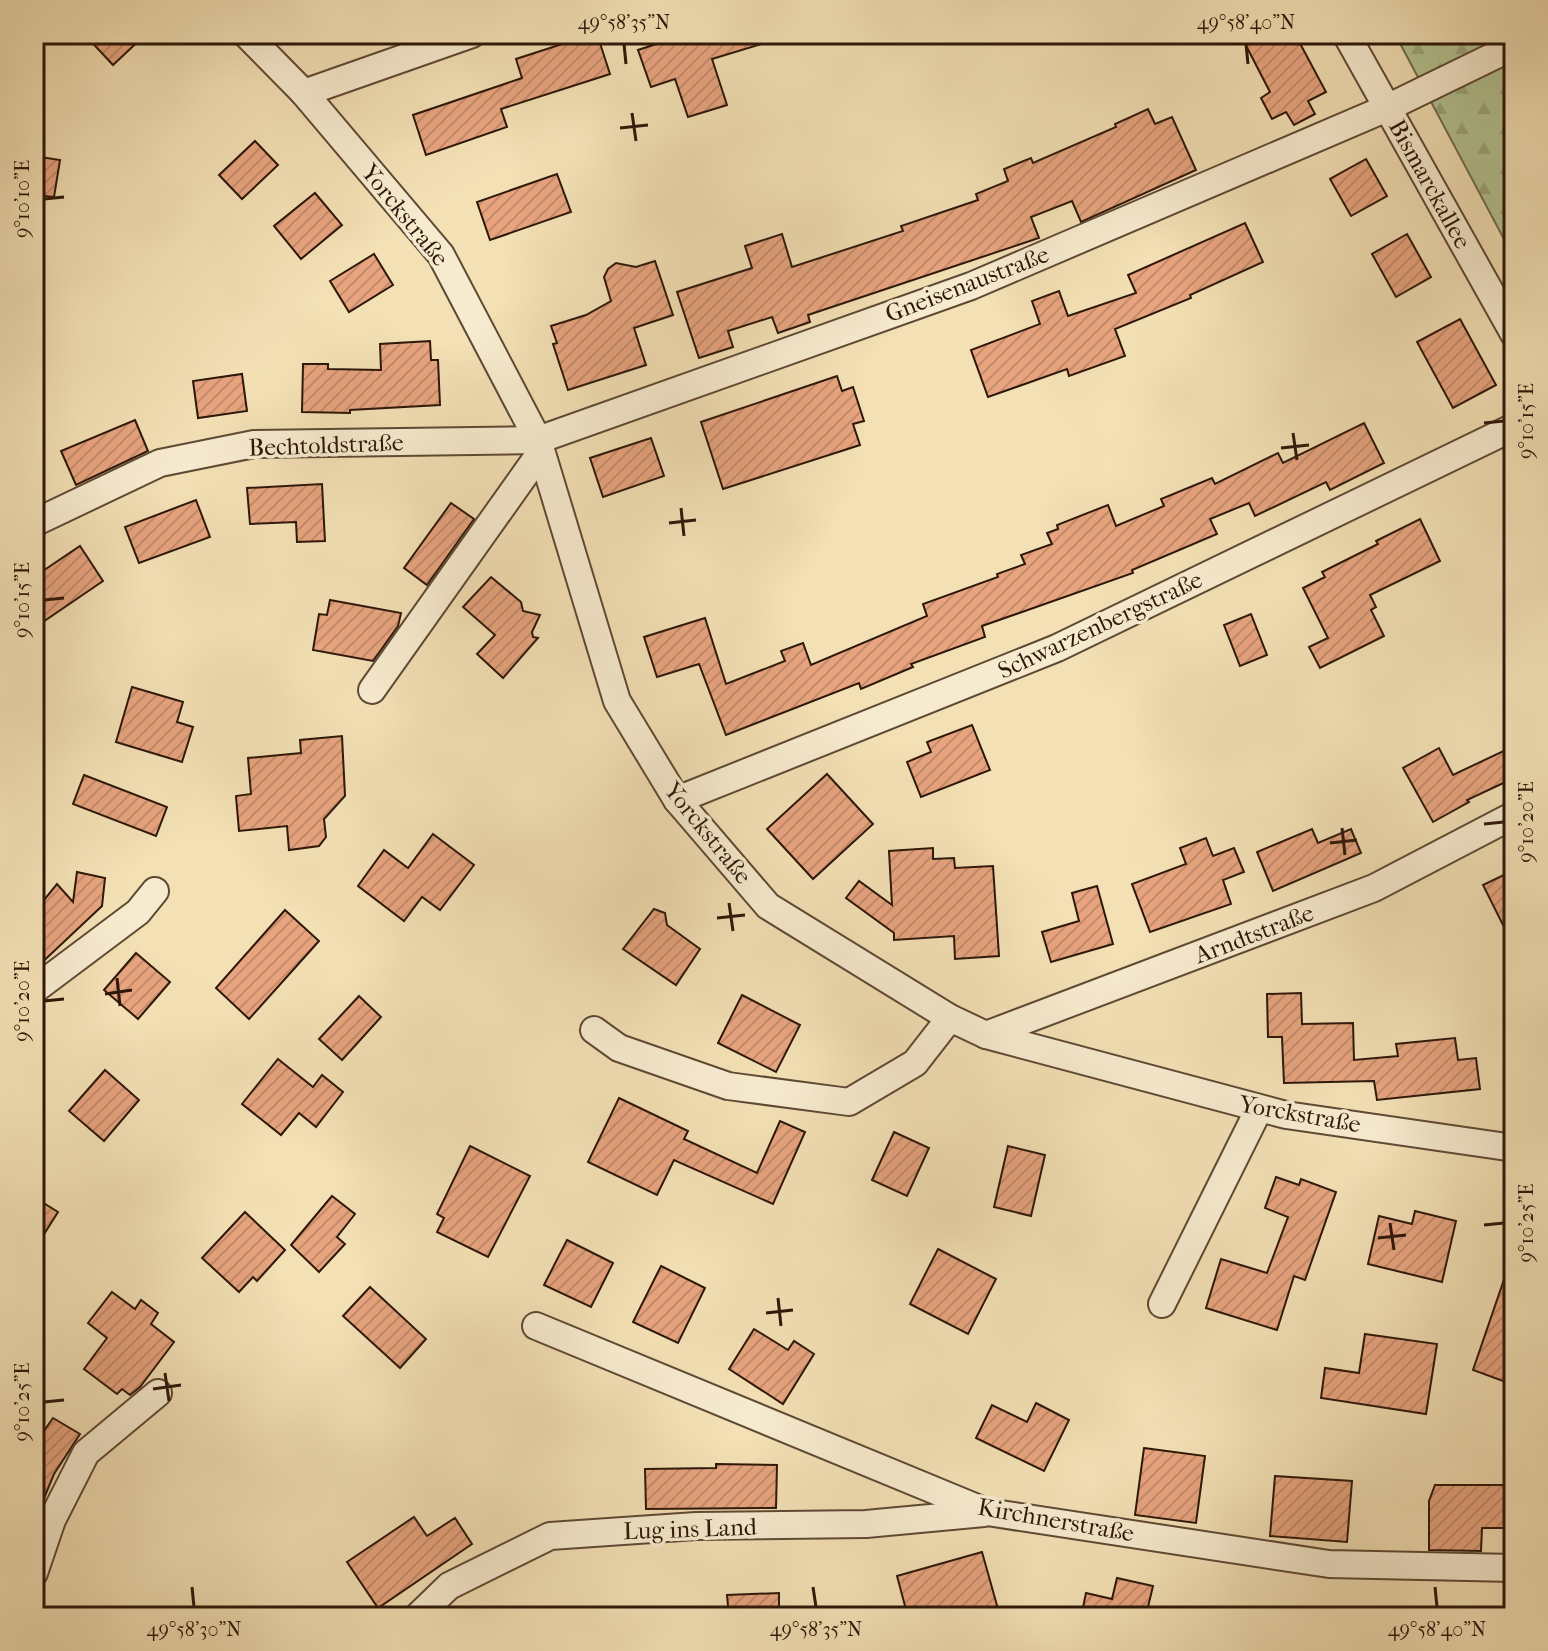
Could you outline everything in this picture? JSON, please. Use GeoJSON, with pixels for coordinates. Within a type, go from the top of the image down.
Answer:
{"type":"FeatureCollection","features":[{"type":"Feature","properties":{"kind":"street","name":"Yorckstraße"},"geometry":{"type":"LineString","coordinates":[[246,34],[304,93],[441,255],[539,446],[617,701],[677,800],[768,906],[950,1018],[986,1035],[1259,1109],[1514,1148]]}},
{"type":"Feature","properties":{"kind":"street"},"geometry":{"type":"LineString","coordinates":[[304,93],[472,34]]}},
{"type":"Feature","properties":{"kind":"street","name":"Bismarckallee"},"geometry":{"type":"LineString","coordinates":[[1346,34],[1514,334]]}},
{"type":"Feature","properties":{"kind":"street","name":"Gneisenaustraße"},"geometry":{"type":"LineString","coordinates":[[539,446],[971,286],[1387,108],[1498,54],[1514,39]]}},
{"type":"Feature","properties":{"kind":"street","name":"Schwarzenbergstraße"},"geometry":{"type":"LineString","coordinates":[[677,800],[1057,648],[1514,427]]}},
{"type":"Feature","properties":{"kind":"street","name":"Bechtoldstraße"},"geometry":{"type":"LineString","coordinates":[[34,523],[160,463],[254,444],[539,446]]}},
{"type":"Feature","properties":{"kind":"street"},"geometry":{"type":"LineString","coordinates":[[372,690],[539,446]]}},
{"type":"Feature","properties":{"kind":"street","name":"Arndtstraße"},"geometry":{"type":"LineString","coordinates":[[986,1035],[1374,888],[1514,815]]}},
{"type":"Feature","properties":{"kind":"street"},"geometry":{"type":"LineString","coordinates":[[34,990],[138,912],[155,891]]}},
{"type":"Feature","properties":{"kind":"street"},"geometry":{"type":"LineString","coordinates":[[594,1030],[619,1048],[728,1086],[849,1102],[915,1063],[950,1018]]}},
{"type":"Feature","properties":{"kind":"street"},"geometry":{"type":"LineString","coordinates":[[1162,1304],[1259,1109]]}},
{"type":"Feature","properties":{"kind":"street","name":"Kirchnerstraße"},"geometry":{"type":"LineString","coordinates":[[536,1326],[987,1512],[1329,1564],[1514,1568]]}},
{"type":"Feature","properties":{"kind":"street"},"geometry":{"type":"LineString","coordinates":[[34,1573],[52,1520],[86,1453],[158,1393]]}},
{"type":"Feature","properties":{"kind":"street","name":"Lug ins Land"},"geometry":{"type":"LineString","coordinates":[[417,1617],[449,1586],[550,1536],[696,1526],[866,1524],[987,1512]]}},
{"type":"Feature","properties":{"kind":"green space"},"geometry":{"type":"Polygon","coordinates":[[[1395,34],[1514,34],[1514,258],[1395,34]]]}},
{"type":"Feature","properties":{"kind":"building"},"geometry":{"type":"Polygon","coordinates":[[[84,34],[146,34],[113,65],[84,34]]]}},
{"type":"Feature","properties":{"kind":"building"},"geometry":{"type":"Polygon","coordinates":[[[597,34],[610,74],[501,109],[507,127],[426,155],[413,115],[522,78],[516,59],[597,34]]]}},
{"type":"Feature","properties":{"kind":"building"},"geometry":{"type":"Polygon","coordinates":[[[687,34],[777,34],[778,39],[712,59],[727,105],[688,117],[675,79],[651,87],[638,50],[687,34]]]}},
{"type":"Feature","properties":{"kind":"building"},"geometry":{"type":"Polygon","coordinates":[[[1240,34],[1295,34],[1326,92],[1308,101],[1315,114],[1294,125],[1286,112],[1272,119],[1261,98],[1270,92],[1240,34]]]}},
{"type":"Feature","properties":{"kind":"building"},"geometry":{"type":"Polygon","coordinates":[[[1148,109],[1155,124],[1172,117],[1196,170],[1081,222],[1072,201],[1031,217],[1039,238],[808,315],[810,322],[778,333],[772,317],[728,331],[733,347],[699,358],[677,292],[752,268],[745,246],[782,234],[792,267],[903,231],[901,226],[978,200],[976,194],[1008,181],[1004,169],[1031,158],[1033,163],[1116,127],[1115,124],[1148,109]]]}},
{"type":"Feature","properties":{"kind":"building"},"geometry":{"type":"Polygon","coordinates":[[[255,141],[278,165],[242,199],[219,175],[255,141]]]}},
{"type":"Feature","properties":{"kind":"building"},"geometry":{"type":"Polygon","coordinates":[[[34,156],[60,160],[54,197],[34,195],[34,156]]]}},
{"type":"Feature","properties":{"kind":"building"},"geometry":{"type":"Polygon","coordinates":[[[1366,159],[1387,196],[1351,216],[1330,179],[1366,159]]]}},
{"type":"Feature","properties":{"kind":"building"},"geometry":{"type":"Polygon","coordinates":[[[557,174],[571,212],[490,240],[477,202],[557,174]]]}},
{"type":"Feature","properties":{"kind":"building"},"geometry":{"type":"Polygon","coordinates":[[[315,193],[342,225],[301,259],[274,226],[315,193]]]}},
{"type":"Feature","properties":{"kind":"building"},"geometry":{"type":"Polygon","coordinates":[[[1245,223],[1263,262],[1190,295],[1191,298],[1115,329],[1125,356],[1069,376],[1067,369],[988,397],[971,350],[1040,324],[1032,301],[1059,291],[1068,316],[1136,293],[1128,275],[1245,223]]]}},
{"type":"Feature","properties":{"kind":"building"},"geometry":{"type":"Polygon","coordinates":[[[1407,234],[1431,277],[1396,297],[1372,254],[1407,234]]]}},
{"type":"Feature","properties":{"kind":"building"},"geometry":{"type":"Polygon","coordinates":[[[374,254],[393,285],[349,312],[330,281],[374,254]]]}},
{"type":"Feature","properties":{"kind":"building"},"geometry":{"type":"Polygon","coordinates":[[[655,261],[673,315],[634,328],[646,365],[568,390],[553,344],[557,343],[551,326],[586,315],[611,301],[604,277],[616,263],[636,267],[655,261]]]}},
{"type":"Feature","properties":{"kind":"building"},"geometry":{"type":"Polygon","coordinates":[[[1460,319],[1496,385],[1453,408],[1417,342],[1460,319]]]}},
{"type":"Feature","properties":{"kind":"building"},"geometry":{"type":"Polygon","coordinates":[[[430,341],[431,360],[438,360],[440,405],[350,410],[350,413],[302,412],[303,364],[328,364],[328,369],[381,370],[380,344],[430,341]]]}},
{"type":"Feature","properties":{"kind":"building"},"geometry":{"type":"Polygon","coordinates":[[[242,374],[247,411],[198,418],[193,381],[242,374]]]}},
{"type":"Feature","properties":{"kind":"building"},"geometry":{"type":"Polygon","coordinates":[[[837,376],[842,391],[853,387],[864,421],[853,424],[860,445],[723,489],[701,422],[837,376]]]}},
{"type":"Feature","properties":{"kind":"building"},"geometry":{"type":"Polygon","coordinates":[[[135,420],[148,451],[76,485],[61,451],[135,420]]]}},
{"type":"Feature","properties":{"kind":"building"},"geometry":{"type":"Polygon","coordinates":[[[1364,423],[1384,463],[1330,490],[1326,482],[1255,516],[1249,503],[1210,519],[1217,534],[1132,570],[1133,573],[982,626],[985,637],[911,664],[913,667],[861,689],[859,683],[726,735],[699,664],[657,677],[644,637],[705,618],[726,684],[785,661],[781,651],[803,643],[811,665],[927,616],[923,604],[1025,564],[1021,555],[1052,544],[1047,533],[1058,529],[1057,525],[1108,505],[1116,526],[1164,506],[1161,499],[1212,478],[1215,484],[1278,453],[1283,463],[1364,423]]]}},
{"type":"Feature","properties":{"kind":"building"},"geometry":{"type":"Polygon","coordinates":[[[651,438],[664,476],[603,497],[590,458],[651,438]]]}},
{"type":"Feature","properties":{"kind":"building"},"geometry":{"type":"Polygon","coordinates":[[[322,484],[325,541],[297,542],[296,522],[250,524],[247,488],[322,484]]]}},
{"type":"Feature","properties":{"kind":"building"},"geometry":{"type":"Polygon","coordinates":[[[196,500],[210,537],[139,563],[125,527],[196,500]]]}},
{"type":"Feature","properties":{"kind":"building"},"geometry":{"type":"Polygon","coordinates":[[[451,503],[474,519],[427,585],[404,568],[451,503]]]}},
{"type":"Feature","properties":{"kind":"building"},"geometry":{"type":"Polygon","coordinates":[[[1420,519],[1440,561],[1370,595],[1376,607],[1371,610],[1384,636],[1320,668],[1309,647],[1328,638],[1303,588],[1325,577],[1322,572],[1420,519]]]}},
{"type":"Feature","properties":{"kind":"building"},"geometry":{"type":"Polygon","coordinates":[[[80,546],[103,581],[34,628],[34,577],[80,546]]]}},
{"type":"Feature","properties":{"kind":"building"},"geometry":{"type":"Polygon","coordinates":[[[491,577],[521,602],[523,611],[540,615],[532,632],[533,637],[538,638],[503,678],[477,654],[495,635],[463,607],[491,577]]]}},
{"type":"Feature","properties":{"kind":"building"},"geometry":{"type":"Polygon","coordinates":[[[330,600],[401,613],[398,626],[373,661],[313,650],[319,614],[327,615],[330,600]]]}},
{"type":"Feature","properties":{"kind":"building"},"geometry":{"type":"Polygon","coordinates":[[[1251,614],[1267,655],[1240,666],[1224,625],[1251,614]]]}},
{"type":"Feature","properties":{"kind":"building"},"geometry":{"type":"Polygon","coordinates":[[[132,687],[183,702],[177,722],[193,727],[182,762],[116,742],[132,687]]]}},
{"type":"Feature","properties":{"kind":"building"},"geometry":{"type":"Polygon","coordinates":[[[972,725],[990,770],[921,797],[907,762],[931,752],[927,742],[972,725]]]}},
{"type":"Feature","properties":{"kind":"building"},"geometry":{"type":"Polygon","coordinates":[[[342,736],[345,796],[324,819],[326,837],[319,846],[289,850],[287,826],[239,831],[236,796],[251,794],[248,758],[301,753],[300,740],[342,736]]]}},
{"type":"Feature","properties":{"kind":"building"},"geometry":{"type":"Polygon","coordinates":[[[1514,746],[1514,778],[1467,800],[1469,802],[1433,822],[1403,768],[1439,748],[1453,775],[1514,746]]]}},
{"type":"Feature","properties":{"kind":"building"},"geometry":{"type":"Polygon","coordinates":[[[827,774],[873,824],[813,879],[767,829],[827,774]]]}},
{"type":"Feature","properties":{"kind":"building"},"geometry":{"type":"Polygon","coordinates":[[[84,775],[167,807],[156,836],[73,804],[84,775]]]}},
{"type":"Feature","properties":{"kind":"building"},"geometry":{"type":"Polygon","coordinates":[[[1312,829],[1318,843],[1351,829],[1361,853],[1273,891],[1257,852],[1312,829]]]}},
{"type":"Feature","properties":{"kind":"building"},"geometry":{"type":"Polygon","coordinates":[[[433,834],[474,865],[440,910],[422,897],[404,921],[358,886],[384,850],[408,868],[433,834]]]}},
{"type":"Feature","properties":{"kind":"building"},"geometry":{"type":"Polygon","coordinates":[[[1206,838],[1213,856],[1234,848],[1244,872],[1223,880],[1231,904],[1150,932],[1132,884],[1186,864],[1180,848],[1206,838]]]}},
{"type":"Feature","properties":{"kind":"building"},"geometry":{"type":"Polygon","coordinates":[[[933,848],[933,859],[954,858],[955,868],[993,866],[999,956],[955,959],[954,936],[894,940],[894,933],[846,898],[859,881],[892,905],[889,851],[933,848]]]}},
{"type":"Feature","properties":{"kind":"building"},"geometry":{"type":"Polygon","coordinates":[[[1514,870],[1514,947],[1483,885],[1514,870]]]}},
{"type":"Feature","properties":{"kind":"building"},"geometry":{"type":"Polygon","coordinates":[[[77,872],[105,878],[102,906],[34,970],[34,912],[57,884],[73,902],[77,872]]]}},
{"type":"Feature","properties":{"kind":"building"},"geometry":{"type":"Polygon","coordinates":[[[1097,886],[1113,944],[1051,962],[1042,932],[1079,921],[1072,893],[1097,886]]]}},
{"type":"Feature","properties":{"kind":"building"},"geometry":{"type":"Polygon","coordinates":[[[654,909],[665,913],[667,925],[700,949],[676,985],[623,949],[654,909]]]}},
{"type":"Feature","properties":{"kind":"building"},"geometry":{"type":"Polygon","coordinates":[[[285,910],[319,941],[249,1019],[216,988],[285,910]]]}},
{"type":"Feature","properties":{"kind":"building"},"geometry":{"type":"Polygon","coordinates":[[[136,953],[170,982],[138,1019],[104,990],[136,953]]]}},
{"type":"Feature","properties":{"kind":"building"},"geometry":{"type":"Polygon","coordinates":[[[1301,993],[1302,1024],[1353,1023],[1354,1060],[1398,1056],[1396,1044],[1455,1038],[1458,1060],[1476,1058],[1480,1089],[1377,1100],[1374,1081],[1284,1083],[1282,1037],[1268,1037],[1267,994],[1301,993]]]}},
{"type":"Feature","properties":{"kind":"building"},"geometry":{"type":"Polygon","coordinates":[[[742,995],[800,1025],[776,1072],[718,1043],[742,995]]]}},
{"type":"Feature","properties":{"kind":"building"},"geometry":{"type":"Polygon","coordinates":[[[359,996],[381,1017],[342,1060],[319,1039],[359,996]]]}},
{"type":"Feature","properties":{"kind":"building"},"geometry":{"type":"Polygon","coordinates":[[[278,1059],[313,1087],[322,1075],[343,1092],[316,1127],[299,1113],[281,1135],[242,1104],[278,1059]]]}},
{"type":"Feature","properties":{"kind":"building"},"geometry":{"type":"Polygon","coordinates":[[[105,1070],[139,1100],[104,1141],[69,1111],[105,1070]]]}},
{"type":"Feature","properties":{"kind":"building"},"geometry":{"type":"Polygon","coordinates":[[[619,1098],[688,1131],[684,1139],[757,1173],[780,1121],[805,1132],[773,1204],[674,1160],[657,1195],[588,1162],[619,1098]]]}},
{"type":"Feature","properties":{"kind":"building"},"geometry":{"type":"Polygon","coordinates":[[[894,1132],[929,1148],[907,1196],[872,1180],[894,1132]]]}},
{"type":"Feature","properties":{"kind":"building"},"geometry":{"type":"Polygon","coordinates":[[[470,1146],[530,1176],[488,1257],[437,1232],[444,1218],[437,1214],[470,1146]]]}},
{"type":"Feature","properties":{"kind":"building"},"geometry":{"type":"Polygon","coordinates":[[[1008,1146],[1045,1155],[1031,1216],[994,1207],[1008,1146]]]}},
{"type":"Feature","properties":{"kind":"building"},"geometry":{"type":"Polygon","coordinates":[[[1276,1177],[1299,1185],[1301,1179],[1336,1192],[1305,1280],[1294,1276],[1277,1330],[1206,1308],[1221,1259],[1267,1273],[1288,1217],[1265,1208],[1276,1177]]]}},
{"type":"Feature","properties":{"kind":"building"},"geometry":{"type":"Polygon","coordinates":[[[332,1196],[355,1214],[337,1237],[345,1244],[319,1272],[291,1245],[332,1196]]]}},
{"type":"Feature","properties":{"kind":"building"},"geometry":{"type":"Polygon","coordinates":[[[34,1197],[58,1212],[34,1250],[34,1197]]]}},
{"type":"Feature","properties":{"kind":"building"},"geometry":{"type":"Polygon","coordinates":[[[1415,1211],[1456,1221],[1442,1282],[1368,1264],[1379,1216],[1412,1224],[1415,1211]]]}},
{"type":"Feature","properties":{"kind":"building"},"geometry":{"type":"Polygon","coordinates":[[[245,1212],[285,1250],[257,1281],[253,1277],[239,1292],[202,1258],[245,1212]]]}},
{"type":"Feature","properties":{"kind":"building"},"geometry":{"type":"Polygon","coordinates":[[[567,1240],[613,1263],[591,1307],[544,1285],[567,1240]]]}},
{"type":"Feature","properties":{"kind":"building"},"geometry":{"type":"Polygon","coordinates":[[[938,1249],[996,1279],[968,1334],[910,1304],[938,1249]]]}},
{"type":"Feature","properties":{"kind":"building"},"geometry":{"type":"Polygon","coordinates":[[[1510,1262],[1514,1263],[1514,1385],[1473,1370],[1510,1262]]]}},
{"type":"Feature","properties":{"kind":"building"},"geometry":{"type":"Polygon","coordinates":[[[661,1266],[705,1288],[678,1343],[633,1322],[661,1266]]]}},
{"type":"Feature","properties":{"kind":"building"},"geometry":{"type":"Polygon","coordinates":[[[370,1287],[426,1339],[400,1368],[343,1316],[370,1287]]]}},
{"type":"Feature","properties":{"kind":"building"},"geometry":{"type":"Polygon","coordinates":[[[112,1292],[135,1309],[141,1300],[158,1313],[151,1324],[174,1342],[140,1387],[130,1395],[122,1389],[117,1394],[84,1369],[107,1338],[88,1323],[112,1292]]]}},
{"type":"Feature","properties":{"kind":"building"},"geometry":{"type":"Polygon","coordinates":[[[754,1329],[788,1350],[794,1341],[814,1354],[783,1404],[729,1369],[754,1329]]]}},
{"type":"Feature","properties":{"kind":"building"},"geometry":{"type":"Polygon","coordinates":[[[1365,1334],[1437,1344],[1426,1414],[1321,1398],[1325,1368],[1359,1373],[1365,1334]]]}},
{"type":"Feature","properties":{"kind":"building"},"geometry":{"type":"Polygon","coordinates":[[[1036,1403],[1069,1420],[1044,1471],[976,1438],[992,1405],[1027,1422],[1036,1403]]]}},
{"type":"Feature","properties":{"kind":"building"},"geometry":{"type":"Polygon","coordinates":[[[53,1418],[80,1434],[54,1474],[35,1520],[34,1445],[53,1418]]]}},
{"type":"Feature","properties":{"kind":"building"},"geometry":{"type":"Polygon","coordinates":[[[1144,1448],[1205,1456],[1196,1523],[1135,1515],[1144,1448]]]}},
{"type":"Feature","properties":{"kind":"building"},"geometry":{"type":"Polygon","coordinates":[[[716,1464],[777,1465],[776,1508],[646,1509],[645,1469],[716,1468],[716,1464]]]}},
{"type":"Feature","properties":{"kind":"building"},"geometry":{"type":"Polygon","coordinates":[[[1275,1476],[1352,1481],[1347,1542],[1270,1536],[1275,1476]]]}},
{"type":"Feature","properties":{"kind":"building"},"geometry":{"type":"Polygon","coordinates":[[[1435,1485],[1514,1485],[1514,1528],[1482,1528],[1481,1551],[1429,1550],[1429,1501],[1435,1485]]]}},
{"type":"Feature","properties":{"kind":"building"},"geometry":{"type":"Polygon","coordinates":[[[414,1517],[427,1536],[455,1518],[472,1544],[378,1608],[347,1562],[414,1517]]]}},
{"type":"Feature","properties":{"kind":"building"},"geometry":{"type":"Polygon","coordinates":[[[982,1552],[998,1609],[969,1617],[908,1617],[897,1576],[982,1552]]]}},
{"type":"Feature","properties":{"kind":"building"},"geometry":{"type":"Polygon","coordinates":[[[1117,1578],[1153,1586],[1148,1607],[1153,1608],[1152,1617],[1081,1617],[1086,1593],[1112,1599],[1117,1578]]]}},
{"type":"Feature","properties":{"kind":"building"},"geometry":{"type":"Polygon","coordinates":[[[779,1593],[779,1617],[729,1617],[727,1595],[779,1593]]]}}]}
